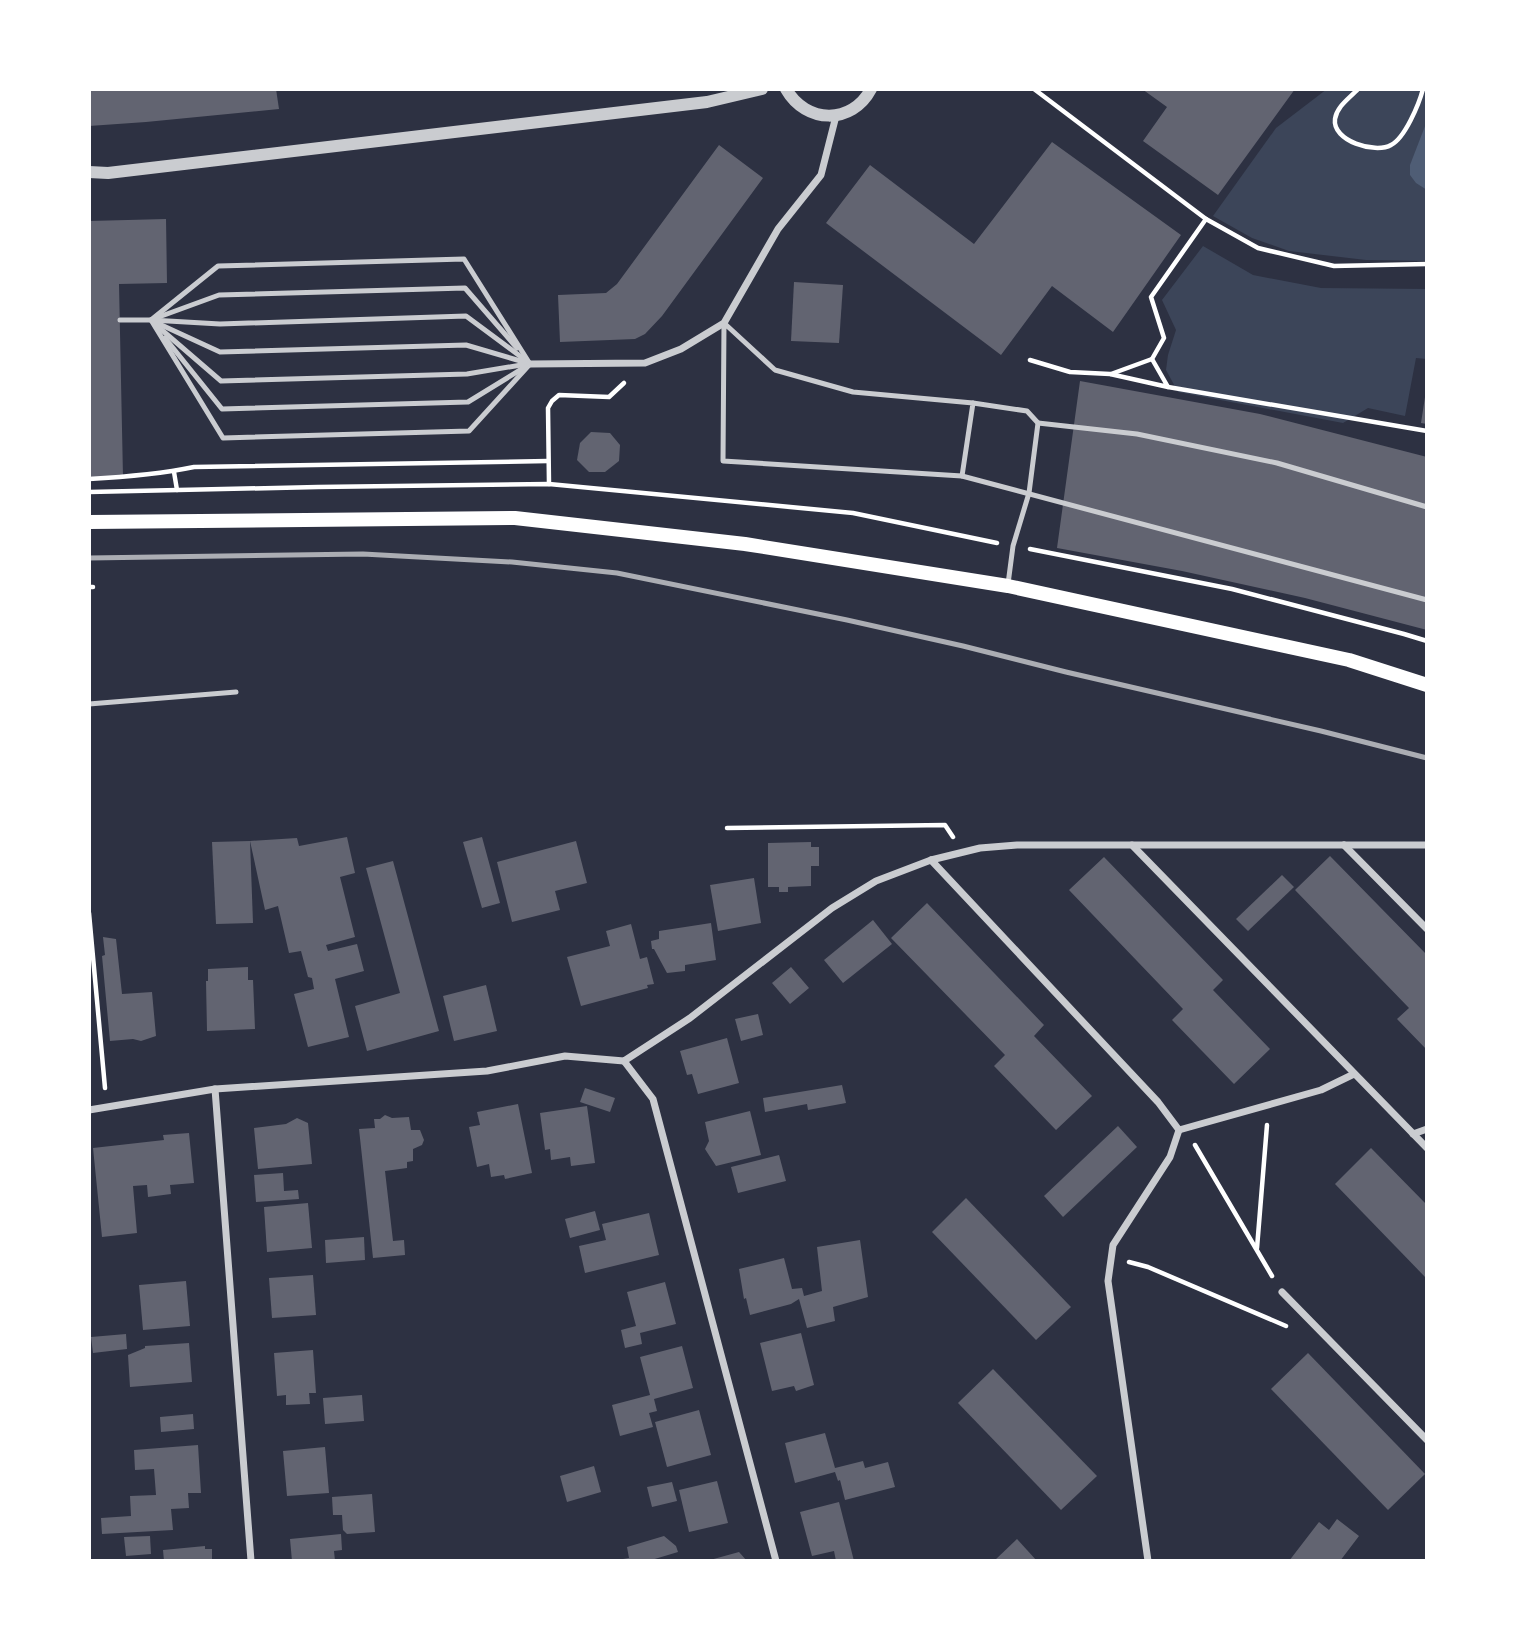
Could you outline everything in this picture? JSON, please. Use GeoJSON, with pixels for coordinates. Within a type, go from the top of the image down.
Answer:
{"type":"FeatureCollection","features":[{"type":"Feature","properties":{"kind":"main road"},"geometry":{"type":"LineString","coordinates":[[89,522],[515,518],[745,544],[1008,586],[1349,660],[1427,685]]}},
{"type":"Feature","properties":{"kind":"street"},"geometry":{"type":"LineString","coordinates":[[89,172],[108,173],[707,102],[762,89]]}},
{"type":"Feature","properties":{"kind":"street"},"geometry":{"type":"LineString","coordinates":[[786,89],[792,99],[804,109],[820,115],[836,116],[853,110],[867,98],[871,89]]}},
{"type":"Feature","properties":{"kind":"street"},"geometry":{"type":"LineString","coordinates":[[530,364],[645,363],[681,349],[724,323],[778,229],[821,175],[836,116]]}},
{"type":"Feature","properties":{"kind":"street"},"geometry":{"type":"LineString","coordinates":[[89,1110],[215,1089],[487,1071],[565,1056],[624,1061],[690,1018],[832,908],[876,881],[931,860],[980,848],[1017,845],[1427,845]]}},
{"type":"Feature","properties":{"kind":"street"},"geometry":{"type":"LineString","coordinates":[[1132,845],[1427,1148]]}},
{"type":"Feature","properties":{"kind":"street"},"geometry":{"type":"LineString","coordinates":[[1344,845],[1427,929]]}},
{"type":"Feature","properties":{"kind":"street"},"geometry":{"type":"LineString","coordinates":[[931,860],[1158,1102],[1179,1130]]}},
{"type":"Feature","properties":{"kind":"street"},"geometry":{"type":"LineString","coordinates":[[624,1061],[653,1099],[776,1561]]}},
{"type":"Feature","properties":{"kind":"street"},"geometry":{"type":"LineString","coordinates":[[1179,1130],[1321,1090],[1354,1073]]}},
{"type":"Feature","properties":{"kind":"street"},"geometry":{"type":"LineString","coordinates":[[215,1089],[251,1561]]}},
{"type":"Feature","properties":{"kind":"street"},"geometry":{"type":"LineString","coordinates":[[1413,1135],[1427,1129]]}},
{"type":"Feature","properties":{"kind":"street"},"geometry":{"type":"LineString","coordinates":[[1148,1561],[1108,1281],[1113,1245],[1170,1157],[1179,1130]]}},
{"type":"Feature","properties":{"kind":"street"},"geometry":{"type":"LineString","coordinates":[[1282,1292],[1427,1440]]}},
{"type":"Feature","properties":{"kind":"lane"},"geometry":{"type":"LineString","coordinates":[[150,320],[218,266],[464,259],[530,364]]}},
{"type":"Feature","properties":{"kind":"lane"},"geometry":{"type":"LineString","coordinates":[[150,320],[219,295],[465,288],[530,364]]}},
{"type":"Feature","properties":{"kind":"lane"},"geometry":{"type":"LineString","coordinates":[[120,320],[220,324],[466,316],[530,364]]}},
{"type":"Feature","properties":{"kind":"lane"},"geometry":{"type":"LineString","coordinates":[[150,320],[220,352],[467,345],[530,364]]}},
{"type":"Feature","properties":{"kind":"lane"},"geometry":{"type":"LineString","coordinates":[[150,320],[221,381],[467,374],[530,364]]}},
{"type":"Feature","properties":{"kind":"lane"},"geometry":{"type":"LineString","coordinates":[[150,320],[222,409],[468,402],[530,364]]}},
{"type":"Feature","properties":{"kind":"lane"},"geometry":{"type":"LineString","coordinates":[[150,320],[223,438],[469,431],[530,364]]}},
{"type":"Feature","properties":{"kind":"lane"},"geometry":{"type":"LineString","coordinates":[[724,323],[775,370],[853,392],[1027,411],[1038,424],[1137,434],[1277,463],[1427,506]]}},
{"type":"Feature","properties":{"kind":"lane"},"geometry":{"type":"LineString","coordinates":[[724,323],[723,461],[962,477],[1427,600]]}},
{"type":"Feature","properties":{"kind":"lane"},"geometry":{"type":"LineString","coordinates":[[962,477],[973,403]]}},
{"type":"Feature","properties":{"kind":"lane"},"geometry":{"type":"LineString","coordinates":[[1008,586],[1013,546],[1029,493],[1038,424]]}},
{"type":"Feature","properties":{"kind":"lane"},"geometry":{"type":"LineString","coordinates":[[89,704],[236,692]]}},
{"type":"Feature","properties":{"kind":"path"},"geometry":{"type":"LineString","coordinates":[[1034,89],[1206,219],[1258,248],[1334,267],[1427,264]]}},
{"type":"Feature","properties":{"kind":"path"},"geometry":{"type":"LineString","coordinates":[[1358,89],[1339,108],[1334,121],[1346,138],[1362,147],[1380,148],[1392,145],[1401,136],[1423,89]]}},
{"type":"Feature","properties":{"kind":"path"},"geometry":{"type":"LineString","coordinates":[[1110,374],[1152,359],[1164,338],[1151,297],[1206,219]]}},
{"type":"Feature","properties":{"kind":"path"},"geometry":{"type":"LineString","coordinates":[[1152,359],[1168,387]]}},
{"type":"Feature","properties":{"kind":"path"},"geometry":{"type":"LineString","coordinates":[[1030,360],[1070,372],[1110,374],[1168,387],[1427,431]]}},
{"type":"Feature","properties":{"kind":"path"},"geometry":{"type":"LineString","coordinates":[[549,484],[548,408],[552,401],[559,395],[609,397],[645,363]]}},
{"type":"Feature","properties":{"kind":"path"},"geometry":{"type":"LineString","coordinates":[[89,479],[174,472],[194,467],[548,461]]}},
{"type":"Feature","properties":{"kind":"path"},"geometry":{"type":"LineString","coordinates":[[174,472],[177,490]]}},
{"type":"Feature","properties":{"kind":"path"},"geometry":{"type":"LineString","coordinates":[[89,492],[549,484],[853,513],[1232,589],[1427,641]]}},
{"type":"Feature","properties":{"kind":"path"},"geometry":{"type":"LineString","coordinates":[[727,828],[945,825],[964,852]]}},
{"type":"Feature","properties":{"kind":"path"},"geometry":{"type":"LineString","coordinates":[[89,913],[107,1106]]}},
{"type":"Feature","properties":{"kind":"path"},"geometry":{"type":"LineString","coordinates":[[1257,1249],[1269,1105]]}},
{"type":"Feature","properties":{"kind":"path"},"geometry":{"type":"LineString","coordinates":[[1179,1130],[1197,1147],[1282,1292]]}},
{"type":"Feature","properties":{"kind":"path"},"geometry":{"type":"LineString","coordinates":[[1111,1257],[1148,1267],[1298,1331]]}},
{"type":"Feature","properties":{"kind":"shaded area"},"geometry":{"type":"Polygon","coordinates":[[[1327,89],[1427,89],[1427,261],[1366,260],[1289,251],[1252,238],[1213,216],[1276,128],[1327,89]]]}},
{"type":"Feature","properties":{"kind":"shaded area"},"geometry":{"type":"Polygon","coordinates":[[[1427,121],[1427,190],[1410,175],[1410,165],[1427,121]]]}},
{"type":"Feature","properties":{"kind":"shaded area"},"geometry":{"type":"Polygon","coordinates":[[[1203,246],[1253,275],[1321,288],[1427,289],[1427,359],[1416,358],[1405,416],[1368,408],[1343,423],[1178,392],[1166,370],[1176,330],[1162,300],[1203,246]]]}},
{"type":"Feature","properties":{"kind":"building"},"geometry":{"type":"Polygon","coordinates":[[[89,89],[276,89],[279,109],[89,126],[89,89]]]}},
{"type":"Feature","properties":{"kind":"building"},"geometry":{"type":"Polygon","coordinates":[[[1142,89],[1295,89],[1218,195],[1143,141],[1167,107],[1142,89]]]}},
{"type":"Feature","properties":{"kind":"building"},"geometry":{"type":"Polygon","coordinates":[[[1052,142],[1181,235],[1113,332],[1052,286],[1001,355],[826,223],[870,165],[974,244],[1052,142]]]}},
{"type":"Feature","properties":{"kind":"building"},"geometry":{"type":"Polygon","coordinates":[[[719,145],[763,178],[662,316],[645,334],[635,339],[560,342],[558,295],[606,293],[617,284],[719,145]]]}},
{"type":"Feature","properties":{"kind":"building"},"geometry":{"type":"Polygon","coordinates":[[[166,219],[167,283],[119,284],[123,477],[89,477],[89,221],[166,219]]]}},
{"type":"Feature","properties":{"kind":"building"},"geometry":{"type":"Polygon","coordinates":[[[794,282],[843,285],[839,343],[791,341],[794,282]]]}},
{"type":"Feature","properties":{"kind":"building"},"geometry":{"type":"Polygon","coordinates":[[[1080,381],[1260,414],[1427,457],[1427,630],[1305,598],[1182,571],[1057,548],[1080,381]]]}},
{"type":"Feature","properties":{"kind":"building"},"geometry":{"type":"Polygon","coordinates":[[[1427,397],[1427,424],[1421,423],[1427,397]]]}},
{"type":"Feature","properties":{"kind":"building"},"geometry":{"type":"Polygon","coordinates":[[[591,432],[610,433],[620,445],[619,461],[605,472],[589,472],[577,460],[580,443],[591,432]]]}},
{"type":"Feature","properties":{"kind":"building"},"geometry":{"type":"Polygon","coordinates":[[[347,837],[355,873],[340,877],[355,937],[326,945],[328,951],[357,944],[364,971],[335,979],[349,1037],[308,1047],[294,994],[314,989],[312,978],[308,977],[301,951],[289,953],[278,906],[265,910],[250,841],[297,838],[299,846],[347,837]]]}},
{"type":"Feature","properties":{"kind":"building"},"geometry":{"type":"Polygon","coordinates":[[[482,837],[500,903],[482,908],[463,842],[482,837]]]}},
{"type":"Feature","properties":{"kind":"building"},"geometry":{"type":"Polygon","coordinates":[[[250,841],[253,923],[216,924],[212,842],[250,841]]]}},
{"type":"Feature","properties":{"kind":"building"},"geometry":{"type":"Polygon","coordinates":[[[576,841],[587,883],[555,891],[560,910],[512,922],[497,862],[576,841]]]}},
{"type":"Feature","properties":{"kind":"building"},"geometry":{"type":"Polygon","coordinates":[[[811,842],[811,847],[819,847],[819,866],[811,866],[811,886],[788,887],[788,892],[779,892],[779,887],[768,887],[768,843],[811,842]]]}},
{"type":"Feature","properties":{"kind":"building"},"geometry":{"type":"Polygon","coordinates":[[[1330,856],[1427,955],[1427,1050],[1397,1019],[1409,1008],[1295,890],[1330,856]]]}},
{"type":"Feature","properties":{"kind":"building"},"geometry":{"type":"Polygon","coordinates":[[[1104,857],[1223,980],[1213,990],[1270,1049],[1234,1084],[1172,1020],[1183,1009],[1069,890],[1104,857]]]}},
{"type":"Feature","properties":{"kind":"building"},"geometry":{"type":"Polygon","coordinates":[[[393,861],[439,1031],[367,1051],[355,1006],[400,993],[366,868],[393,861]]]}},
{"type":"Feature","properties":{"kind":"building"},"geometry":{"type":"Polygon","coordinates":[[[1282,875],[1294,887],[1248,931],[1236,919],[1282,875]]]}},
{"type":"Feature","properties":{"kind":"building"},"geometry":{"type":"Polygon","coordinates":[[[754,878],[761,923],[718,931],[710,885],[754,878]]]}},
{"type":"Feature","properties":{"kind":"building"},"geometry":{"type":"Polygon","coordinates":[[[927,903],[1044,1025],[1034,1036],[1092,1096],[1056,1130],[994,1066],[1005,1055],[891,938],[927,903]]]}},
{"type":"Feature","properties":{"kind":"building"},"geometry":{"type":"Polygon","coordinates":[[[873,920],[892,944],[843,983],[824,960],[873,920]]]}},
{"type":"Feature","properties":{"kind":"building"},"geometry":{"type":"Polygon","coordinates":[[[711,923],[716,960],[685,965],[685,971],[667,973],[652,949],[651,941],[659,939],[659,931],[711,923]]]}},
{"type":"Feature","properties":{"kind":"building"},"geometry":{"type":"Polygon","coordinates":[[[631,924],[640,959],[647,957],[654,984],[581,1006],[567,957],[610,946],[606,931],[631,924]]]}},
{"type":"Feature","properties":{"kind":"building"},"geometry":{"type":"Polygon","coordinates":[[[103,937],[116,939],[122,994],[152,992],[156,1036],[141,1041],[110,1041],[102,956],[105,955],[103,937]]]}},
{"type":"Feature","properties":{"kind":"building"},"geometry":{"type":"Polygon","coordinates":[[[248,967],[248,980],[253,980],[255,1029],[207,1031],[208,969],[248,967]]]}},
{"type":"Feature","properties":{"kind":"building"},"geometry":{"type":"Polygon","coordinates":[[[791,967],[809,988],[790,1004],[772,983],[791,967]]]}},
{"type":"Feature","properties":{"kind":"building"},"geometry":{"type":"Polygon","coordinates":[[[486,985],[497,1031],[454,1041],[443,996],[486,985]]]}},
{"type":"Feature","properties":{"kind":"building"},"geometry":{"type":"Polygon","coordinates":[[[758,1014],[763,1035],[741,1041],[735,1019],[758,1014]]]}},
{"type":"Feature","properties":{"kind":"building"},"geometry":{"type":"Polygon","coordinates":[[[727,1038],[739,1083],[698,1094],[692,1074],[687,1075],[680,1051],[727,1038]]]}},
{"type":"Feature","properties":{"kind":"building"},"geometry":{"type":"Polygon","coordinates":[[[842,1085],[846,1103],[808,1110],[807,1104],[765,1112],[763,1098],[842,1085]]]}},
{"type":"Feature","properties":{"kind":"building"},"geometry":{"type":"Polygon","coordinates":[[[585,1088],[615,1098],[610,1112],[580,1102],[585,1088]]]}},
{"type":"Feature","properties":{"kind":"building"},"geometry":{"type":"Polygon","coordinates":[[[518,1104],[532,1173],[505,1179],[504,1175],[491,1177],[489,1164],[477,1167],[469,1127],[480,1125],[477,1112],[518,1104]]]}},
{"type":"Feature","properties":{"kind":"building"},"geometry":{"type":"Polygon","coordinates":[[[587,1106],[595,1163],[571,1166],[570,1157],[551,1160],[550,1149],[545,1150],[540,1113],[587,1106]]]}},
{"type":"Feature","properties":{"kind":"building"},"geometry":{"type":"Polygon","coordinates":[[[750,1111],[761,1155],[716,1166],[705,1149],[709,1141],[705,1122],[750,1111]]]}},
{"type":"Feature","properties":{"kind":"building"},"geometry":{"type":"Polygon","coordinates":[[[385,1115],[392,1118],[409,1117],[411,1130],[420,1130],[424,1140],[422,1145],[413,1149],[413,1161],[407,1162],[407,1168],[385,1171],[393,1241],[404,1240],[405,1255],[373,1258],[359,1129],[375,1128],[374,1119],[385,1115]]]}},
{"type":"Feature","properties":{"kind":"building"},"geometry":{"type":"Polygon","coordinates":[[[297,1118],[308,1123],[312,1164],[258,1169],[254,1128],[286,1124],[297,1118]]]}},
{"type":"Feature","properties":{"kind":"building"},"geometry":{"type":"Polygon","coordinates":[[[1118,1126],[1137,1147],[1063,1217],[1044,1196],[1118,1126]]]}},
{"type":"Feature","properties":{"kind":"building"},"geometry":{"type":"Polygon","coordinates":[[[189,1133],[194,1183],[170,1185],[171,1194],[148,1197],[147,1185],[133,1186],[137,1233],[102,1237],[93,1148],[164,1140],[163,1135],[189,1133]]]}},
{"type":"Feature","properties":{"kind":"building"},"geometry":{"type":"Polygon","coordinates":[[[1371,1148],[1427,1205],[1427,1279],[1335,1184],[1371,1148]]]}},
{"type":"Feature","properties":{"kind":"building"},"geometry":{"type":"Polygon","coordinates":[[[779,1155],[786,1181],[738,1193],[731,1167],[779,1155]]]}},
{"type":"Feature","properties":{"kind":"building"},"geometry":{"type":"Polygon","coordinates":[[[283,1173],[284,1191],[298,1190],[299,1199],[256,1202],[254,1175],[283,1173]]]}},
{"type":"Feature","properties":{"kind":"building"},"geometry":{"type":"Polygon","coordinates":[[[966,1198],[1071,1307],[1036,1340],[932,1232],[966,1198]]]}},
{"type":"Feature","properties":{"kind":"building"},"geometry":{"type":"Polygon","coordinates":[[[308,1203],[312,1248],[267,1252],[264,1207],[308,1203]]]}},
{"type":"Feature","properties":{"kind":"building"},"geometry":{"type":"Polygon","coordinates":[[[595,1211],[600,1230],[570,1238],[565,1219],[595,1211]]]}},
{"type":"Feature","properties":{"kind":"building"},"geometry":{"type":"Polygon","coordinates":[[[649,1213],[659,1255],[585,1273],[579,1246],[606,1240],[602,1224],[649,1213]]]}},
{"type":"Feature","properties":{"kind":"building"},"geometry":{"type":"Polygon","coordinates":[[[364,1237],[365,1260],[326,1263],[325,1240],[364,1237]]]}},
{"type":"Feature","properties":{"kind":"building"},"geometry":{"type":"Polygon","coordinates":[[[860,1240],[868,1297],[833,1307],[835,1321],[807,1328],[799,1299],[791,1304],[750,1315],[746,1298],[744,1299],[739,1269],[784,1258],[792,1289],[802,1288],[804,1296],[822,1291],[817,1247],[860,1240]]]}},
{"type":"Feature","properties":{"kind":"building"},"geometry":{"type":"Polygon","coordinates":[[[313,1275],[316,1315],[272,1318],[269,1278],[313,1275]]]}},
{"type":"Feature","properties":{"kind":"building"},"geometry":{"type":"Polygon","coordinates":[[[186,1281],[190,1326],[143,1330],[139,1285],[186,1281]]]}},
{"type":"Feature","properties":{"kind":"building"},"geometry":{"type":"Polygon","coordinates":[[[665,1282],[676,1324],[640,1333],[642,1344],[625,1348],[621,1330],[636,1326],[627,1292],[665,1282]]]}},
{"type":"Feature","properties":{"kind":"building"},"geometry":{"type":"Polygon","coordinates":[[[801,1333],[814,1385],[796,1391],[794,1386],[772,1391],[760,1343],[801,1333]]]}},
{"type":"Feature","properties":{"kind":"building"},"geometry":{"type":"Polygon","coordinates":[[[126,1334],[127,1349],[93,1353],[91,1337],[126,1334]]]}},
{"type":"Feature","properties":{"kind":"building"},"geometry":{"type":"Polygon","coordinates":[[[189,1343],[192,1382],[130,1387],[128,1355],[145,1346],[189,1343]]]}},
{"type":"Feature","properties":{"kind":"building"},"geometry":{"type":"Polygon","coordinates":[[[682,1346],[693,1388],[654,1399],[657,1411],[649,1413],[653,1427],[620,1436],[612,1405],[650,1395],[640,1357],[682,1346]]]}},
{"type":"Feature","properties":{"kind":"building"},"geometry":{"type":"Polygon","coordinates":[[[313,1350],[316,1393],[309,1393],[310,1404],[286,1405],[286,1395],[277,1396],[274,1353],[313,1350]]]}},
{"type":"Feature","properties":{"kind":"building"},"geometry":{"type":"Polygon","coordinates":[[[1308,1353],[1425,1474],[1388,1510],[1271,1389],[1308,1353]]]}},
{"type":"Feature","properties":{"kind":"building"},"geometry":{"type":"Polygon","coordinates":[[[993,1369],[1097,1476],[1061,1510],[958,1403],[993,1369]]]}},
{"type":"Feature","properties":{"kind":"building"},"geometry":{"type":"Polygon","coordinates":[[[362,1395],[364,1421],[325,1424],[323,1398],[362,1395]]]}},
{"type":"Feature","properties":{"kind":"building"},"geometry":{"type":"Polygon","coordinates":[[[699,1410],[711,1455],[667,1467],[655,1422],[699,1410]]]}},
{"type":"Feature","properties":{"kind":"building"},"geometry":{"type":"Polygon","coordinates":[[[193,1414],[194,1429],[161,1432],[160,1417],[193,1414]]]}},
{"type":"Feature","properties":{"kind":"building"},"geometry":{"type":"Polygon","coordinates":[[[825,1433],[835,1468],[863,1461],[865,1468],[888,1462],[895,1487],[845,1500],[835,1472],[795,1483],[785,1443],[825,1433]]]}},
{"type":"Feature","properties":{"kind":"building"},"geometry":{"type":"Polygon","coordinates":[[[198,1445],[201,1493],[188,1493],[189,1508],[171,1509],[173,1530],[102,1534],[101,1518],[131,1516],[130,1496],[156,1495],[154,1469],[135,1470],[134,1450],[198,1445]]]}},
{"type":"Feature","properties":{"kind":"building"},"geometry":{"type":"Polygon","coordinates":[[[325,1447],[329,1493],[287,1496],[283,1451],[325,1447]]]}},
{"type":"Feature","properties":{"kind":"building"},"geometry":{"type":"Polygon","coordinates":[[[594,1466],[601,1492],[567,1502],[560,1476],[594,1466]]]}},
{"type":"Feature","properties":{"kind":"building"},"geometry":{"type":"Polygon","coordinates":[[[717,1481],[728,1523],[689,1532],[679,1490],[717,1481]]]}},
{"type":"Feature","properties":{"kind":"building"},"geometry":{"type":"Polygon","coordinates":[[[672,1482],[677,1501],[652,1507],[647,1487],[672,1482]]]}},
{"type":"Feature","properties":{"kind":"building"},"geometry":{"type":"Polygon","coordinates":[[[372,1494],[375,1532],[347,1534],[343,1530],[342,1515],[333,1515],[332,1497],[372,1494]]]}},
{"type":"Feature","properties":{"kind":"building"},"geometry":{"type":"Polygon","coordinates":[[[839,1502],[854,1561],[836,1561],[834,1551],[812,1556],[800,1512],[839,1502]]]}},
{"type":"Feature","properties":{"kind":"building"},"geometry":{"type":"Polygon","coordinates":[[[1337,1519],[1359,1536],[1340,1561],[1289,1561],[1319,1522],[1329,1530],[1337,1519]]]}},
{"type":"Feature","properties":{"kind":"building"},"geometry":{"type":"Polygon","coordinates":[[[341,1534],[342,1550],[334,1551],[335,1561],[292,1561],[290,1539],[341,1534]]]}},
{"type":"Feature","properties":{"kind":"building"},"geometry":{"type":"Polygon","coordinates":[[[150,1536],[151,1554],[126,1556],[124,1537],[150,1536]]]}},
{"type":"Feature","properties":{"kind":"building"},"geometry":{"type":"Polygon","coordinates":[[[664,1536],[676,1546],[678,1552],[648,1561],[623,1561],[629,1558],[627,1547],[664,1536]]]}},
{"type":"Feature","properties":{"kind":"building"},"geometry":{"type":"Polygon","coordinates":[[[1017,1539],[1037,1561],[994,1561],[1017,1539]]]}},
{"type":"Feature","properties":{"kind":"building"},"geometry":{"type":"Polygon","coordinates":[[[205,1546],[205,1549],[212,1549],[212,1561],[164,1561],[163,1550],[205,1546]]]}},
{"type":"Feature","properties":{"kind":"building"},"geometry":{"type":"Polygon","coordinates":[[[739,1552],[747,1561],[710,1561],[710,1560],[739,1552]]]}},
{"type":"Feature","properties":{"kind":"railway"},"geometry":{"type":"LineString","coordinates":[[89,558],[363,554],[512,562],[617,573],[963,646],[1427,758]]}}]}
